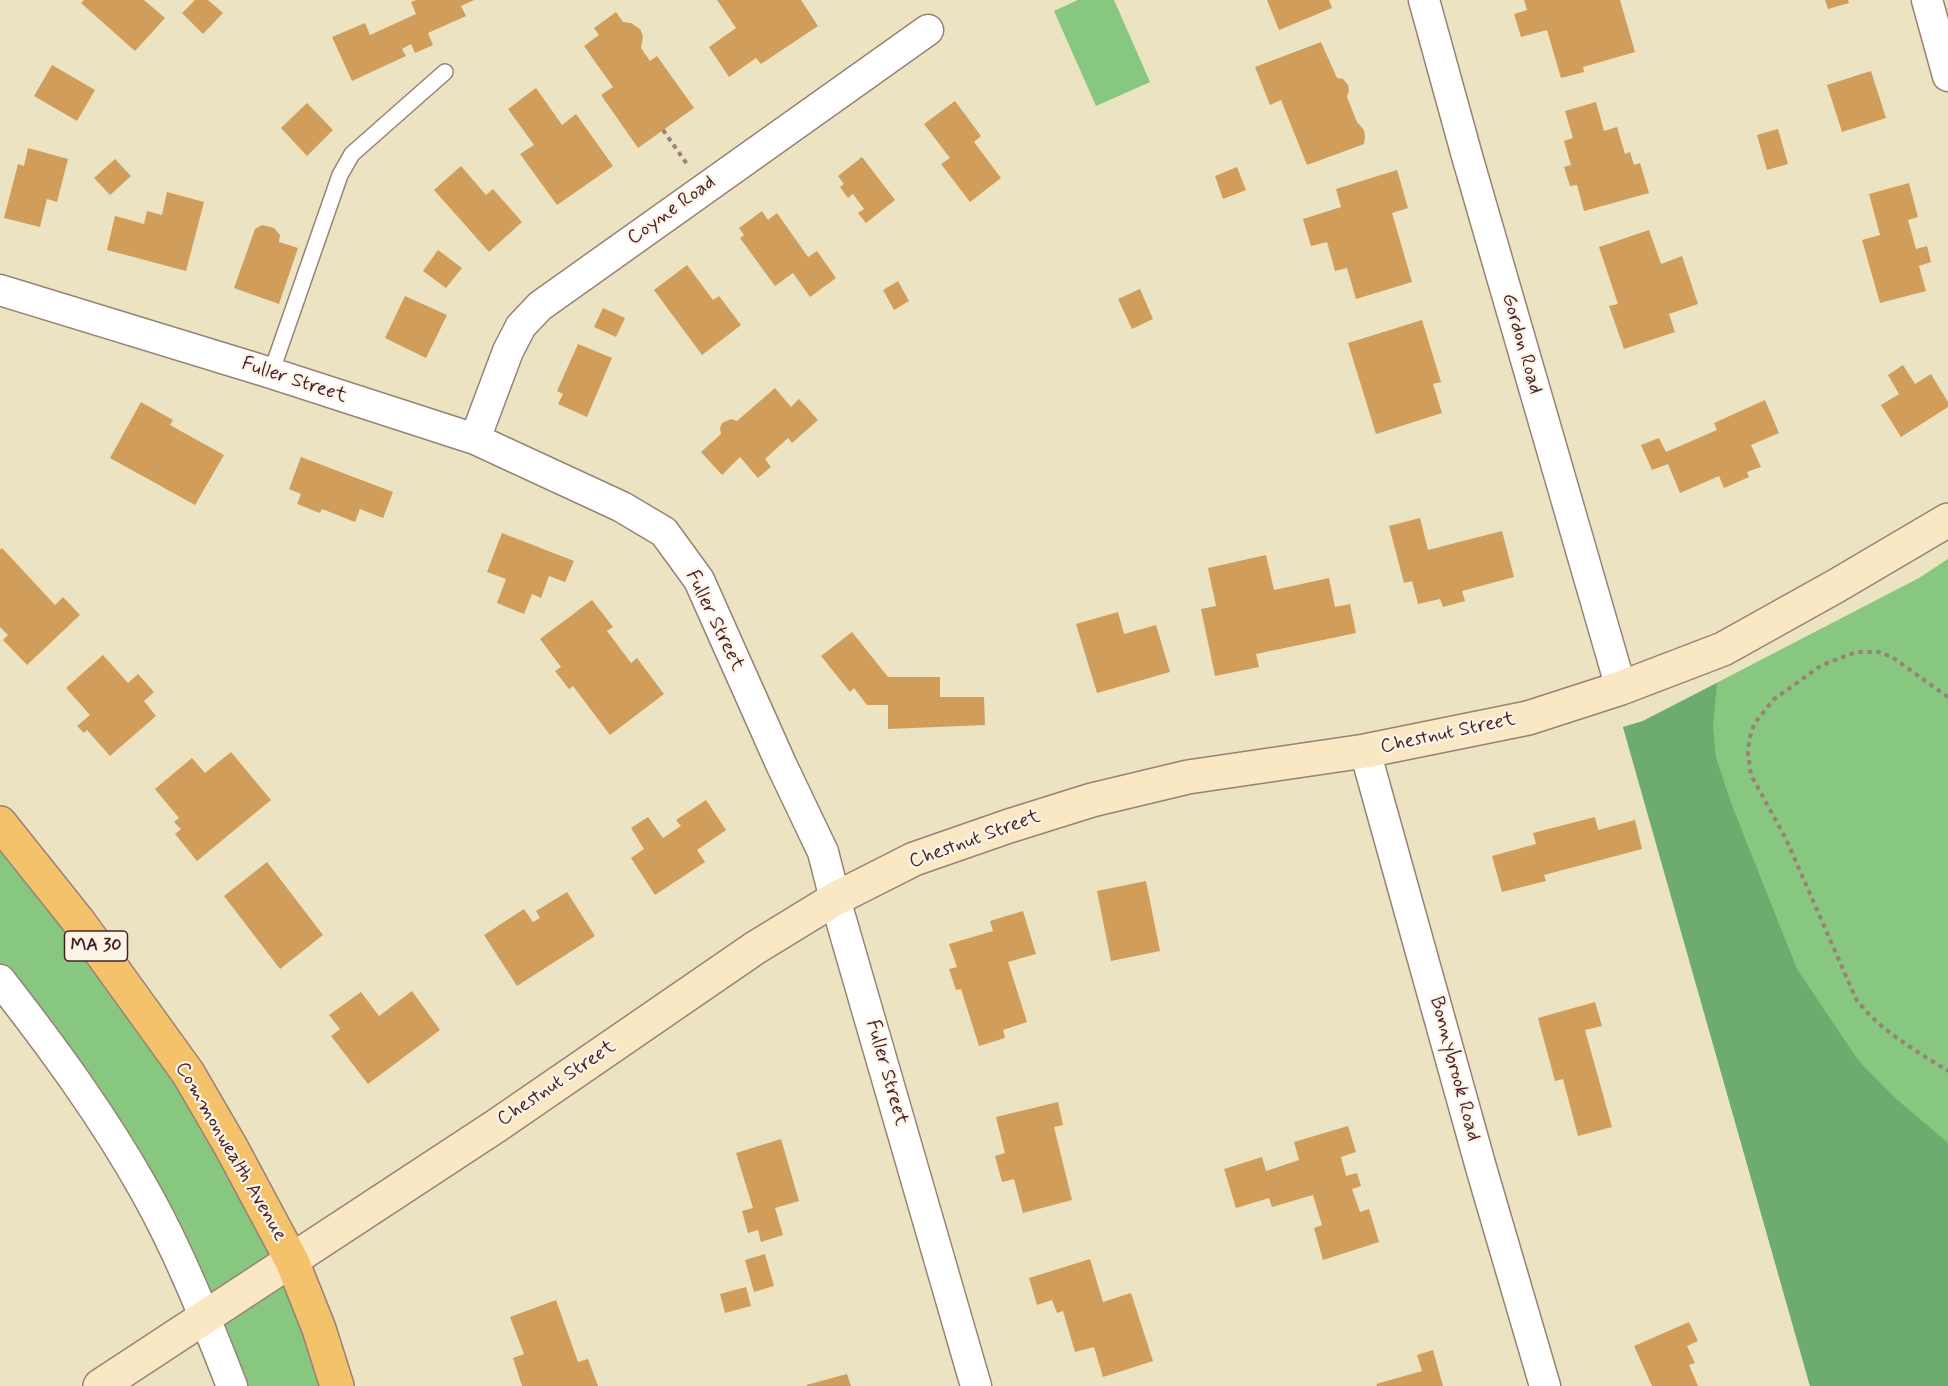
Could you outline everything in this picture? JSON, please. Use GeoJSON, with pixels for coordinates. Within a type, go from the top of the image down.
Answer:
{"type":"FeatureCollection","features":[{"type":"Feature","properties":{"kind":"main road","name":"Chestnut Street"},"geometry":{"type":"LineString","coordinates":[[100,1386],[496,1126],[755,948],[835,899],[914,859],[1092,800],[1188,777],[1365,752],[1528,718],[1621,688],[1723,649],[1948,520]]}},
{"type":"Feature","properties":{"kind":"main road","name":"Commonwealth Avenue"},"geometry":{"type":"LineString","coordinates":[[0,823],[79,922],[188,1073],[231,1147],[292,1261],[319,1329],[337,1386]]}},
{"type":"Feature","properties":{"kind":"street","name":"Gordon Road"},"geometry":{"type":"LineString","coordinates":[[1424,0],[1621,688]]}},
{"type":"Feature","properties":{"kind":"street"},"geometry":{"type":"LineString","coordinates":[[1928,1],[1948,76]]}},
{"type":"Feature","properties":{"kind":"street","name":"Coyne Road"},"geometry":{"type":"LineString","coordinates":[[475,439],[508,351],[521,326],[540,306],[928,30]]}},
{"type":"Feature","properties":{"kind":"street","name":"Fuller Street"},"geometry":{"type":"LineString","coordinates":[[0,290],[271,373],[475,439],[622,507],[664,532],[699,580],[823,852],[976,1386]]}},
{"type":"Feature","properties":{"kind":"street","name":"Bonnybrook Road"},"geometry":{"type":"LineString","coordinates":[[1365,752],[1482,1171],[1545,1386]]}},
{"type":"Feature","properties":{"kind":"street"},"geometry":{"type":"LineString","coordinates":[[0,980],[74,1076],[111,1132],[146,1192],[178,1255],[232,1386]]}},
{"type":"Feature","properties":{"kind":"lane"},"geometry":{"type":"LineString","coordinates":[[271,373],[340,175],[352,154],[445,72]]}},
{"type":"Feature","properties":{"kind":"path"},"geometry":{"type":"LineString","coordinates":[[663,130],[689,167]]}},
{"type":"Feature","properties":{"kind":"path"},"geometry":{"type":"LineString","coordinates":[[1948,697],[1892,657],[1879,652],[1856,652],[1822,665],[1773,700],[1754,724],[1748,754],[1751,775],[1786,839],[1856,999],[1866,1012],[1891,1033],[1948,1071]]}},
{"type":"Feature","properties":{"kind":"green space"},"geometry":{"type":"Polygon","coordinates":[[[1078,0],[1114,0],[1150,82],[1096,106],[1054,11],[1078,0]]]}},
{"type":"Feature","properties":{"kind":"green space"},"geometry":{"type":"Polygon","coordinates":[[[1948,559],[1948,1386],[1810,1386],[1623,727],[1643,721],[1919,578],[1948,559]]]}},
{"type":"Feature","properties":{"kind":"green space"},"geometry":{"type":"Polygon","coordinates":[[[1717,683],[1713,727],[1716,757],[1731,803],[1797,969],[1858,1060],[1894,1097],[1948,1143],[1948,1386],[1810,1386],[1623,727],[1643,721],[1717,683]]]}},
{"type":"Feature","properties":{"kind":"green space"},"geometry":{"type":"Polygon","coordinates":[[[0,823],[154,1026],[337,1386],[232,1386],[178,1255],[0,980],[0,823]]]}},
{"type":"Feature","properties":{"kind":"building"},"geometry":{"type":"Polygon","coordinates":[[[84,0],[144,0],[165,18],[135,51],[81,3],[84,0]]]}},
{"type":"Feature","properties":{"kind":"building"},"geometry":{"type":"Polygon","coordinates":[[[195,0],[208,0],[223,13],[203,34],[182,13],[195,0]]]}},
{"type":"Feature","properties":{"kind":"building"},"geometry":{"type":"Polygon","coordinates":[[[416,0],[474,0],[461,6],[466,16],[428,33],[433,45],[415,53],[411,44],[402,49],[406,56],[352,81],[332,37],[365,23],[370,35],[416,14],[411,2],[416,0]]]}},
{"type":"Feature","properties":{"kind":"building"},"geometry":{"type":"Polygon","coordinates":[[[717,0],[801,0],[818,26],[761,64],[756,58],[729,77],[709,47],[736,28],[717,0]]]}},
{"type":"Feature","properties":{"kind":"building"},"geometry":{"type":"Polygon","coordinates":[[[1267,0],[1329,0],[1332,8],[1279,30],[1267,0]]]}},
{"type":"Feature","properties":{"kind":"building"},"geometry":{"type":"Polygon","coordinates":[[[1524,0],[1620,0],[1635,52],[1583,67],[1584,72],[1561,78],[1547,30],[1521,37],[1514,14],[1527,10],[1524,0]]]}},
{"type":"Feature","properties":{"kind":"building"},"geometry":{"type":"Polygon","coordinates":[[[1825,0],[1848,0],[1849,3],[1828,9],[1825,0]]]}},
{"type":"Feature","properties":{"kind":"building"},"geometry":{"type":"Polygon","coordinates":[[[616,12],[623,22],[631,23],[640,29],[643,36],[641,48],[650,61],[657,56],[694,108],[638,148],[601,95],[613,87],[584,46],[599,35],[594,28],[616,12]]]}},
{"type":"Feature","properties":{"kind":"building"},"geometry":{"type":"Polygon","coordinates":[[[1321,42],[1337,78],[1343,79],[1348,85],[1347,97],[1357,122],[1364,130],[1365,138],[1364,144],[1307,165],[1281,100],[1270,105],[1255,67],[1321,42]]]}},
{"type":"Feature","properties":{"kind":"building"},"geometry":{"type":"Polygon","coordinates":[[[52,65],[95,90],[77,121],[34,96],[52,65]]]}},
{"type":"Feature","properties":{"kind":"building"},"geometry":{"type":"Polygon","coordinates":[[[1871,71],[1886,118],[1842,132],[1827,85],[1871,71]]]}},
{"type":"Feature","properties":{"kind":"building"},"geometry":{"type":"Polygon","coordinates":[[[536,88],[562,125],[576,114],[613,166],[557,205],[520,154],[534,145],[508,109],[536,88]]]}},
{"type":"Feature","properties":{"kind":"building"},"geometry":{"type":"Polygon","coordinates":[[[955,101],[981,136],[974,142],[1001,178],[970,202],[941,164],[950,158],[924,124],[955,101]]]}},
{"type":"Feature","properties":{"kind":"building"},"geometry":{"type":"Polygon","coordinates":[[[1596,102],[1604,131],[1617,127],[1625,154],[1630,152],[1634,165],[1640,163],[1649,193],[1584,211],[1577,185],[1570,186],[1564,167],[1571,165],[1564,141],[1573,138],[1565,111],[1596,102]]]}},
{"type":"Feature","properties":{"kind":"building"},"geometry":{"type":"Polygon","coordinates":[[[307,103],[333,130],[307,156],[281,128],[307,103]]]}},
{"type":"Feature","properties":{"kind":"building"},"geometry":{"type":"Polygon","coordinates":[[[1778,129],[1788,164],[1767,170],[1757,135],[1778,129]]]}},
{"type":"Feature","properties":{"kind":"building"},"geometry":{"type":"Polygon","coordinates":[[[28,148],[68,159],[57,202],[47,199],[40,227],[4,218],[18,164],[24,166],[28,148]]]}},
{"type":"Feature","properties":{"kind":"building"},"geometry":{"type":"Polygon","coordinates":[[[862,157],[895,200],[866,223],[858,213],[864,209],[853,194],[848,198],[840,187],[844,184],[838,176],[862,157]]]}},
{"type":"Feature","properties":{"kind":"building"},"geometry":{"type":"Polygon","coordinates":[[[115,159],[131,176],[110,195],[94,178],[115,159]]]}},
{"type":"Feature","properties":{"kind":"building"},"geometry":{"type":"Polygon","coordinates":[[[461,166],[486,195],[493,189],[522,222],[489,252],[434,190],[461,166]]]}},
{"type":"Feature","properties":{"kind":"building"},"geometry":{"type":"Polygon","coordinates":[[[1237,167],[1246,190],[1223,199],[1215,176],[1237,167]]]}},
{"type":"Feature","properties":{"kind":"building"},"geometry":{"type":"Polygon","coordinates":[[[1397,170],[1408,208],[1392,213],[1412,282],[1356,299],[1347,268],[1335,271],[1327,242],[1311,246],[1303,219],[1341,207],[1336,189],[1397,170]]]}},
{"type":"Feature","properties":{"kind":"building"},"geometry":{"type":"Polygon","coordinates":[[[1909,183],[1918,217],[1908,220],[1916,249],[1927,246],[1931,262],[1919,266],[1926,291],[1880,303],[1862,240],[1880,235],[1869,194],[1909,183]]]}},
{"type":"Feature","properties":{"kind":"building"},"geometry":{"type":"Polygon","coordinates":[[[167,192],[204,202],[186,271],[107,250],[115,216],[144,224],[147,211],[162,215],[167,192]]]}},
{"type":"Feature","properties":{"kind":"building"},"geometry":{"type":"Polygon","coordinates":[[[762,211],[768,220],[777,213],[808,257],[817,251],[836,278],[810,297],[793,273],[775,286],[740,238],[744,235],[739,228],[762,211]]]}},
{"type":"Feature","properties":{"kind":"building"},"geometry":{"type":"Polygon","coordinates":[[[262,225],[274,228],[280,235],[279,242],[298,248],[279,304],[234,288],[255,229],[262,225]]]}},
{"type":"Feature","properties":{"kind":"building"},"geometry":{"type":"Polygon","coordinates":[[[1649,230],[1661,264],[1682,256],[1698,304],[1669,314],[1675,332],[1624,349],[1609,306],[1618,304],[1599,247],[1649,230]]]}},
{"type":"Feature","properties":{"kind":"building"},"geometry":{"type":"Polygon","coordinates":[[[438,250],[462,268],[446,288],[423,271],[438,250]]]}},
{"type":"Feature","properties":{"kind":"building"},"geometry":{"type":"Polygon","coordinates":[[[687,265],[713,300],[719,296],[741,325],[702,355],[654,290],[687,265]]]}},
{"type":"Feature","properties":{"kind":"building"},"geometry":{"type":"Polygon","coordinates":[[[898,281],[909,301],[894,310],[883,290],[898,281]]]}},
{"type":"Feature","properties":{"kind":"building"},"geometry":{"type":"Polygon","coordinates":[[[1140,289],[1153,319],[1132,329],[1118,299],[1140,289]]]}},
{"type":"Feature","properties":{"kind":"building"},"geometry":{"type":"Polygon","coordinates":[[[405,296],[447,315],[426,358],[385,338],[405,296]]]}},
{"type":"Feature","properties":{"kind":"building"},"geometry":{"type":"Polygon","coordinates":[[[603,308],[625,318],[616,337],[594,327],[603,308]]]}},
{"type":"Feature","properties":{"kind":"building"},"geometry":{"type":"Polygon","coordinates":[[[1422,320],[1441,382],[1433,384],[1442,413],[1376,434],[1348,343],[1422,320]]]}},
{"type":"Feature","properties":{"kind":"building"},"geometry":{"type":"Polygon","coordinates":[[[578,344],[612,358],[587,417],[558,404],[563,394],[557,391],[578,344]]]}},
{"type":"Feature","properties":{"kind":"building"},"geometry":{"type":"Polygon","coordinates":[[[1903,365],[1915,384],[1931,374],[1948,402],[1948,407],[1901,437],[1881,405],[1899,394],[1888,375],[1903,365]]]}},
{"type":"Feature","properties":{"kind":"building"},"geometry":{"type":"Polygon","coordinates":[[[775,388],[791,407],[799,399],[818,420],[792,443],[788,438],[765,459],[771,467],[758,478],[740,457],[722,475],[701,452],[721,434],[722,423],[731,419],[737,421],[775,388]]]}},
{"type":"Feature","properties":{"kind":"building"},"geometry":{"type":"Polygon","coordinates":[[[1765,400],[1779,433],[1751,445],[1761,467],[1747,472],[1749,477],[1724,488],[1719,476],[1680,493],[1668,464],[1652,470],[1641,445],[1659,438],[1666,452],[1717,430],[1714,423],[1765,400]]]}},
{"type":"Feature","properties":{"kind":"building"},"geometry":{"type":"Polygon","coordinates":[[[141,402],[173,420],[170,425],[224,455],[195,505],[110,458],[141,402]]]}},
{"type":"Feature","properties":{"kind":"building"},"geometry":{"type":"Polygon","coordinates":[[[301,457],[393,492],[383,518],[360,509],[355,522],[322,509],[320,513],[297,504],[301,494],[289,489],[301,457]]]}},
{"type":"Feature","properties":{"kind":"building"},"geometry":{"type":"Polygon","coordinates":[[[1420,518],[1428,550],[1502,531],[1514,577],[1462,591],[1465,601],[1443,607],[1440,599],[1418,604],[1412,581],[1404,583],[1389,526],[1420,518]]]}},
{"type":"Feature","properties":{"kind":"building"},"geometry":{"type":"Polygon","coordinates":[[[502,533],[574,561],[565,582],[549,576],[541,598],[532,594],[524,614],[497,603],[506,579],[487,572],[502,533]]]}},
{"type":"Feature","properties":{"kind":"building"},"geometry":{"type":"Polygon","coordinates":[[[2,548],[55,605],[63,597],[80,615],[27,665],[3,640],[8,635],[0,627],[0,550],[2,548]]]}},
{"type":"Feature","properties":{"kind":"building"},"geometry":{"type":"Polygon","coordinates":[[[1266,555],[1274,590],[1329,578],[1335,607],[1350,604],[1356,633],[1256,654],[1259,667],[1215,676],[1201,609],[1216,606],[1208,568],[1266,555]]]}},
{"type":"Feature","properties":{"kind":"building"},"geometry":{"type":"Polygon","coordinates":[[[592,600],[613,627],[607,631],[631,663],[637,658],[664,694],[610,735],[573,686],[569,689],[555,671],[561,667],[540,639],[592,600]]]}},
{"type":"Feature","properties":{"kind":"building"},"geometry":{"type":"Polygon","coordinates":[[[1118,612],[1124,634],[1156,625],[1170,672],[1097,693],[1076,624],[1118,612]]]}},
{"type":"Feature","properties":{"kind":"building"},"geometry":{"type":"Polygon","coordinates":[[[852,632],[888,677],[940,677],[940,697],[984,697],[985,725],[888,729],[888,705],[867,705],[854,688],[850,692],[821,656],[852,632]]]}},
{"type":"Feature","properties":{"kind":"building"},"geometry":{"type":"Polygon","coordinates":[[[103,655],[128,683],[138,674],[154,692],[144,701],[156,716],[110,756],[87,730],[84,733],[77,726],[90,715],[66,688],[103,655]]]}},
{"type":"Feature","properties":{"kind":"building"},"geometry":{"type":"Polygon","coordinates":[[[231,752],[271,800],[197,861],[175,834],[181,829],[174,822],[179,818],[155,789],[192,758],[205,773],[231,752]]]}},
{"type":"Feature","properties":{"kind":"building"},"geometry":{"type":"Polygon","coordinates":[[[706,800],[726,830],[697,850],[705,862],[655,895],[631,858],[644,849],[631,828],[648,817],[663,838],[681,826],[676,820],[706,800]]]}},
{"type":"Feature","properties":{"kind":"building"},"geometry":{"type":"Polygon","coordinates":[[[1595,817],[1598,830],[1635,820],[1642,849],[1544,875],[1546,881],[1502,892],[1492,856],[1536,844],[1533,833],[1595,817]]]}},
{"type":"Feature","properties":{"kind":"building"},"geometry":{"type":"Polygon","coordinates":[[[267,862],[323,935],[280,969],[224,896],[267,862]]]}},
{"type":"Feature","properties":{"kind":"building"},"geometry":{"type":"Polygon","coordinates":[[[1146,881],[1160,951],[1111,961],[1097,891],[1146,881]]]}},
{"type":"Feature","properties":{"kind":"building"},"geometry":{"type":"Polygon","coordinates":[[[567,892],[595,936],[517,986],[484,935],[524,909],[533,922],[540,918],[536,911],[567,892]]]}},
{"type":"Feature","properties":{"kind":"building"},"geometry":{"type":"Polygon","coordinates":[[[1023,911],[1036,954],[1008,962],[1027,1022],[1003,1030],[1005,1038],[979,1046],[961,989],[956,990],[949,969],[957,967],[949,944],[993,931],[990,921],[1023,911]]]}},
{"type":"Feature","properties":{"kind":"building"},"geometry":{"type":"Polygon","coordinates":[[[412,991],[440,1030],[368,1084],[331,1036],[340,1029],[329,1015],[361,992],[379,1016],[412,991]]]}},
{"type":"Feature","properties":{"kind":"building"},"geometry":{"type":"Polygon","coordinates":[[[1595,1002],[1602,1026],[1585,1030],[1612,1127],[1578,1136],[1563,1079],[1555,1081],[1538,1018],[1595,1002]]]}},
{"type":"Feature","properties":{"kind":"building"},"geometry":{"type":"Polygon","coordinates":[[[1058,1102],[1063,1125],[1054,1127],[1072,1200],[1023,1213],[1014,1179],[1002,1182],[995,1156],[1005,1153],[996,1117],[1058,1102]]]}},
{"type":"Feature","properties":{"kind":"building"},"geometry":{"type":"Polygon","coordinates":[[[1348,1126],[1356,1152],[1341,1157],[1346,1176],[1357,1173],[1361,1186],[1352,1189],[1360,1212],[1369,1209],[1379,1242],[1323,1260],[1314,1228],[1322,1225],[1313,1195],[1272,1207],[1269,1198],[1236,1208],[1224,1169],[1262,1157],[1266,1171],[1299,1160],[1294,1142],[1348,1126]]]}},
{"type":"Feature","properties":{"kind":"building"},"geometry":{"type":"Polygon","coordinates":[[[781,1139],[799,1201],[775,1208],[783,1235],[761,1242],[758,1230],[748,1233],[742,1211],[753,1208],[736,1153],[781,1139]]]}},
{"type":"Feature","properties":{"kind":"building"},"geometry":{"type":"Polygon","coordinates":[[[765,1254],[774,1286],[754,1292],[745,1260],[765,1254]]]}},
{"type":"Feature","properties":{"kind":"building"},"geometry":{"type":"Polygon","coordinates":[[[1090,1259],[1103,1302],[1131,1293],[1153,1361],[1103,1377],[1094,1347],[1075,1352],[1063,1311],[1057,1313],[1052,1300],[1037,1305],[1029,1278],[1090,1259]]]}},
{"type":"Feature","properties":{"kind":"building"},"geometry":{"type":"Polygon","coordinates":[[[746,1287],[751,1306],[725,1313],[720,1294],[746,1287]]]}},
{"type":"Feature","properties":{"kind":"building"},"geometry":{"type":"Polygon","coordinates":[[[556,1300],[578,1362],[588,1359],[598,1386],[522,1386],[513,1358],[524,1354],[510,1317],[556,1300]]]}},
{"type":"Feature","properties":{"kind":"building"},"geometry":{"type":"Polygon","coordinates":[[[1689,1322],[1698,1341],[1687,1346],[1695,1363],[1689,1365],[1698,1386],[1652,1386],[1634,1346],[1689,1322]]]}},
{"type":"Feature","properties":{"kind":"building"},"geometry":{"type":"Polygon","coordinates":[[[1433,1350],[1443,1386],[1377,1386],[1376,1384],[1422,1371],[1417,1355],[1433,1350]]]}},
{"type":"Feature","properties":{"kind":"building"},"geometry":{"type":"Polygon","coordinates":[[[847,1374],[851,1386],[806,1385],[847,1374]]]}}]}
